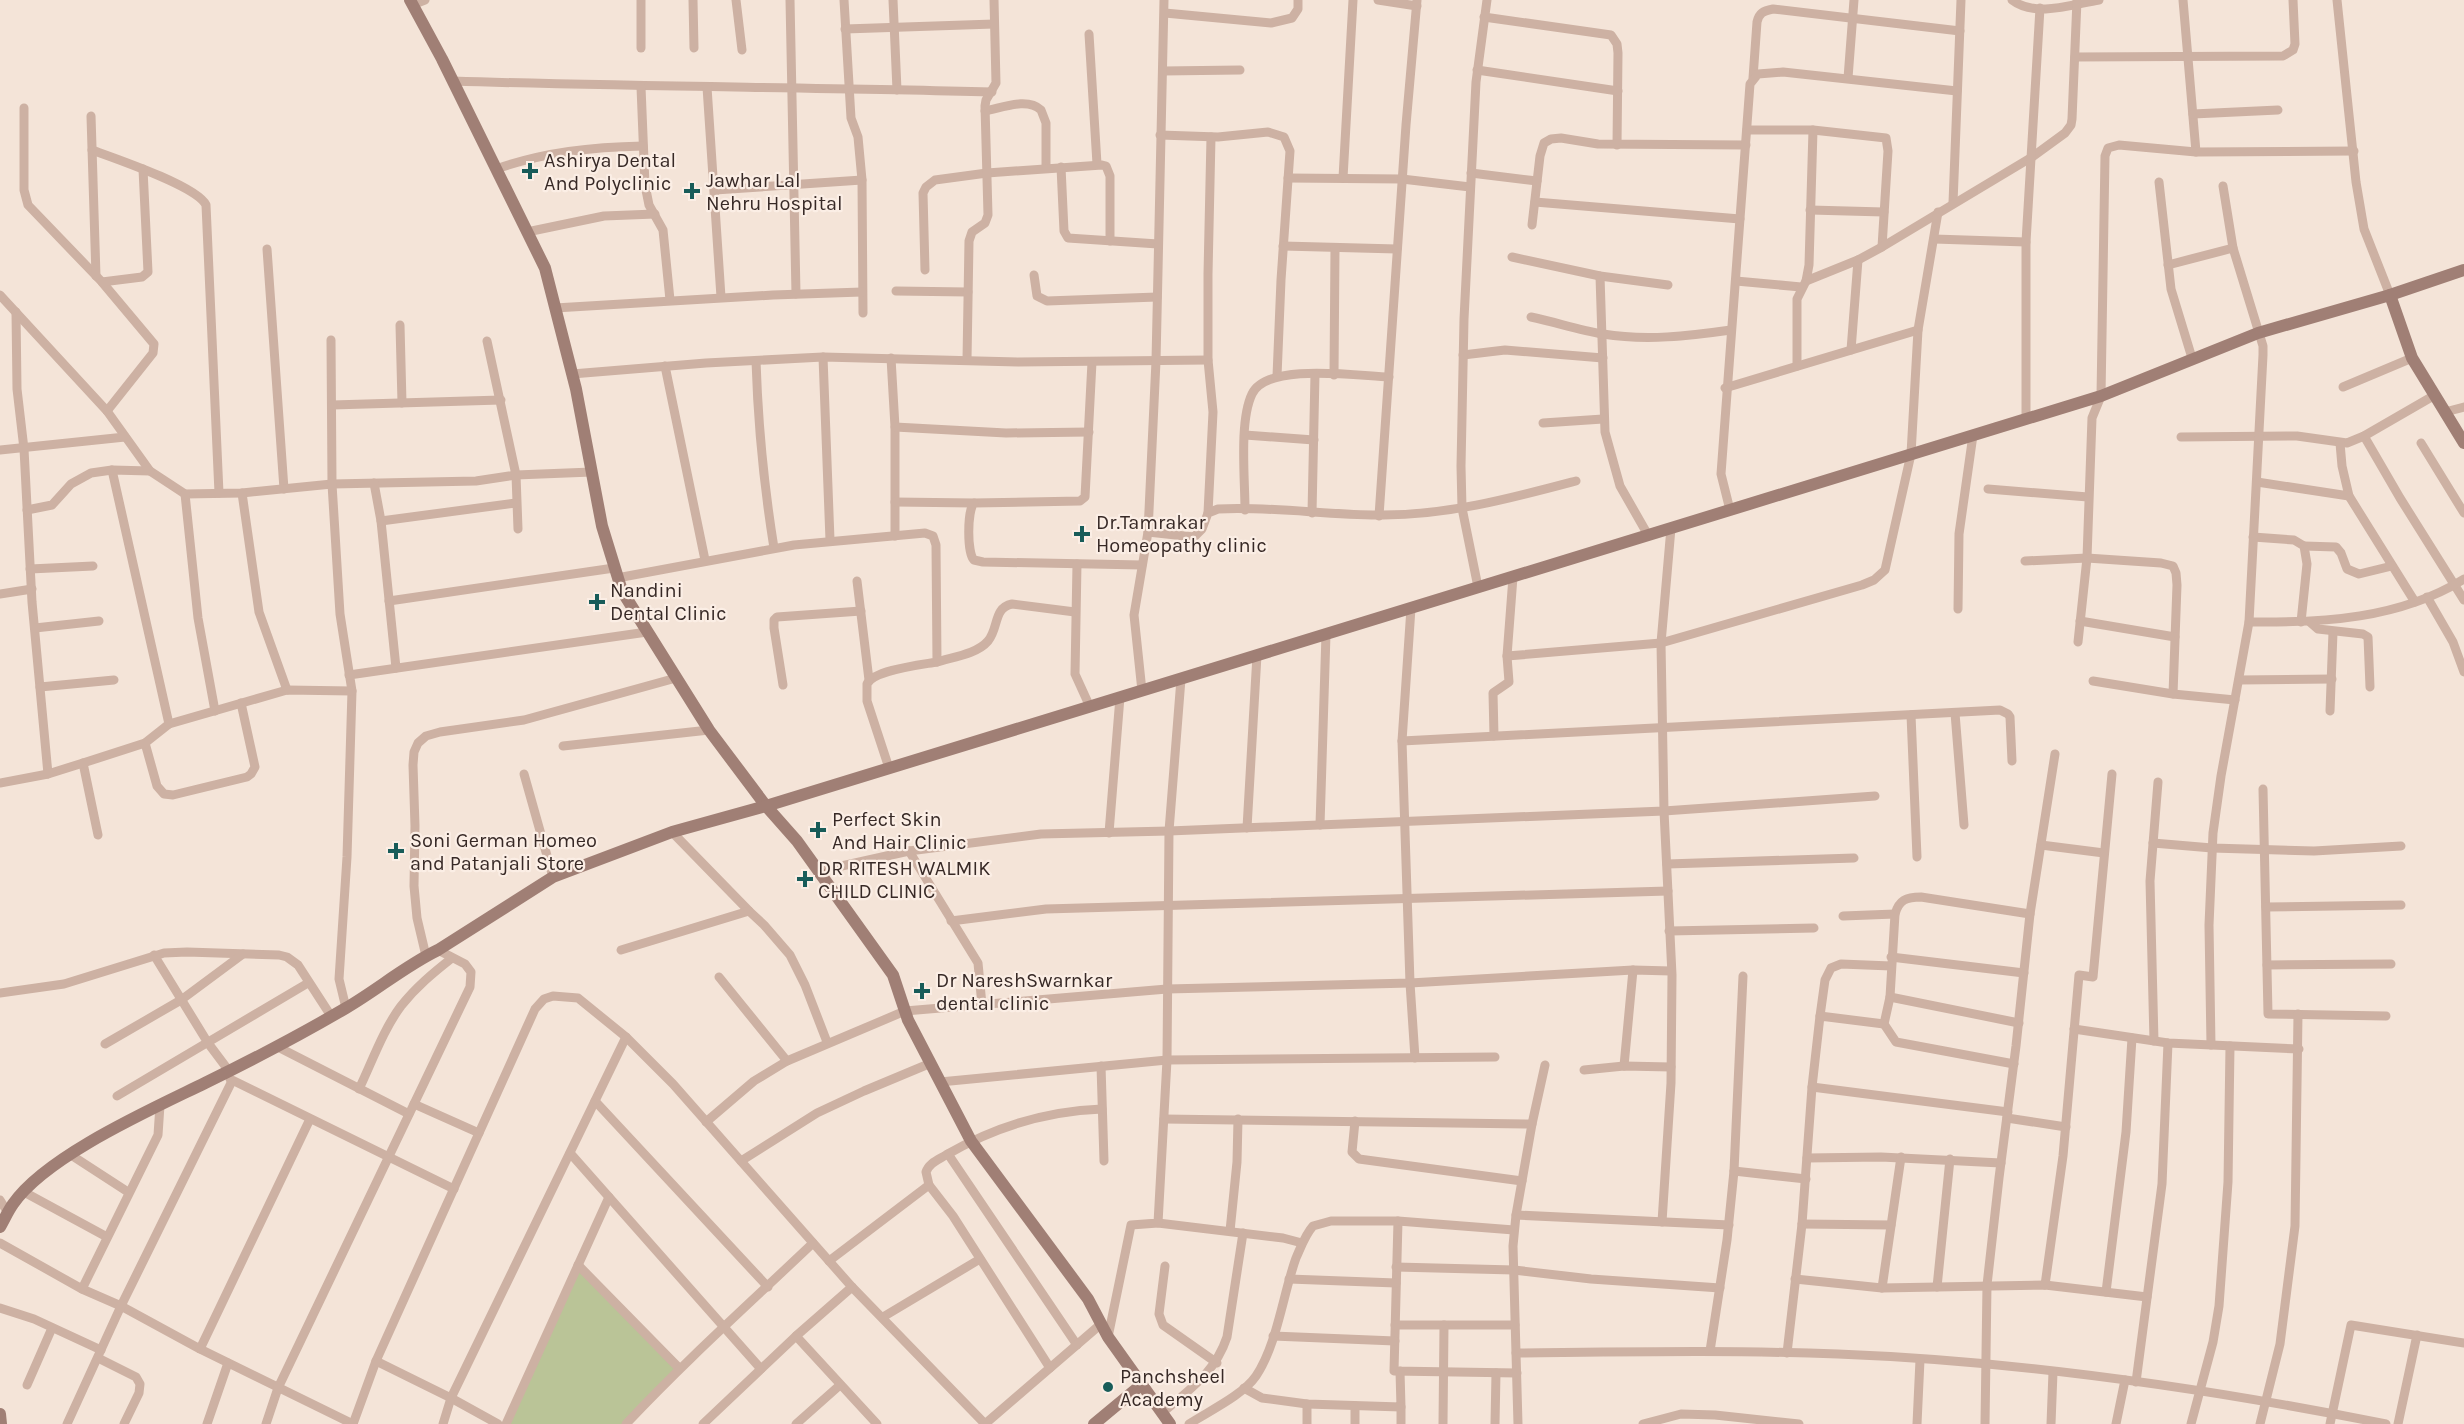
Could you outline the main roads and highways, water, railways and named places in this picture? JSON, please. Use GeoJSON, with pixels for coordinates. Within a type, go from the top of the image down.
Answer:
{"type":"FeatureCollection","features":[{"type":"Feature","properties":{"kind":"place","name":"Ashirya Dental And Polyclinic"},"geometry":{"type":"Point","coordinates":[530,171]}},
{"type":"Feature","properties":{"kind":"place","name":"Jawhar Lal Nehru Hospital"},"geometry":{"type":"Point","coordinates":[692,191]}},
{"type":"Feature","properties":{"kind":"place","name":"Dr.Tamrakar Homeopathy clinic"},"geometry":{"type":"Point","coordinates":[1082,534]}},
{"type":"Feature","properties":{"kind":"place","name":"Nandini Dental Clinic"},"geometry":{"type":"Point","coordinates":[597,602]}},
{"type":"Feature","properties":{"kind":"place","name":"Perfect Skin And Hair Clinic"},"geometry":{"type":"Point","coordinates":[818,830]}},
{"type":"Feature","properties":{"kind":"place","name":"Soni German Homeo and Patanjali Store"},"geometry":{"type":"Point","coordinates":[396,851]}},
{"type":"Feature","properties":{"kind":"place","name":"DR RITESH WALMIK CHILD CLINIC"},"geometry":{"type":"Point","coordinates":[805,879]}},
{"type":"Feature","properties":{"kind":"place","name":"Dr NareshSwarnkar dental clinic"},"geometry":{"type":"Point","coordinates":[922,991]}},
{"type":"Feature","properties":{"kind":"place","name":"Panchsheel Academy"},"geometry":{"type":"Point","coordinates":[1108,1387]}}]}
